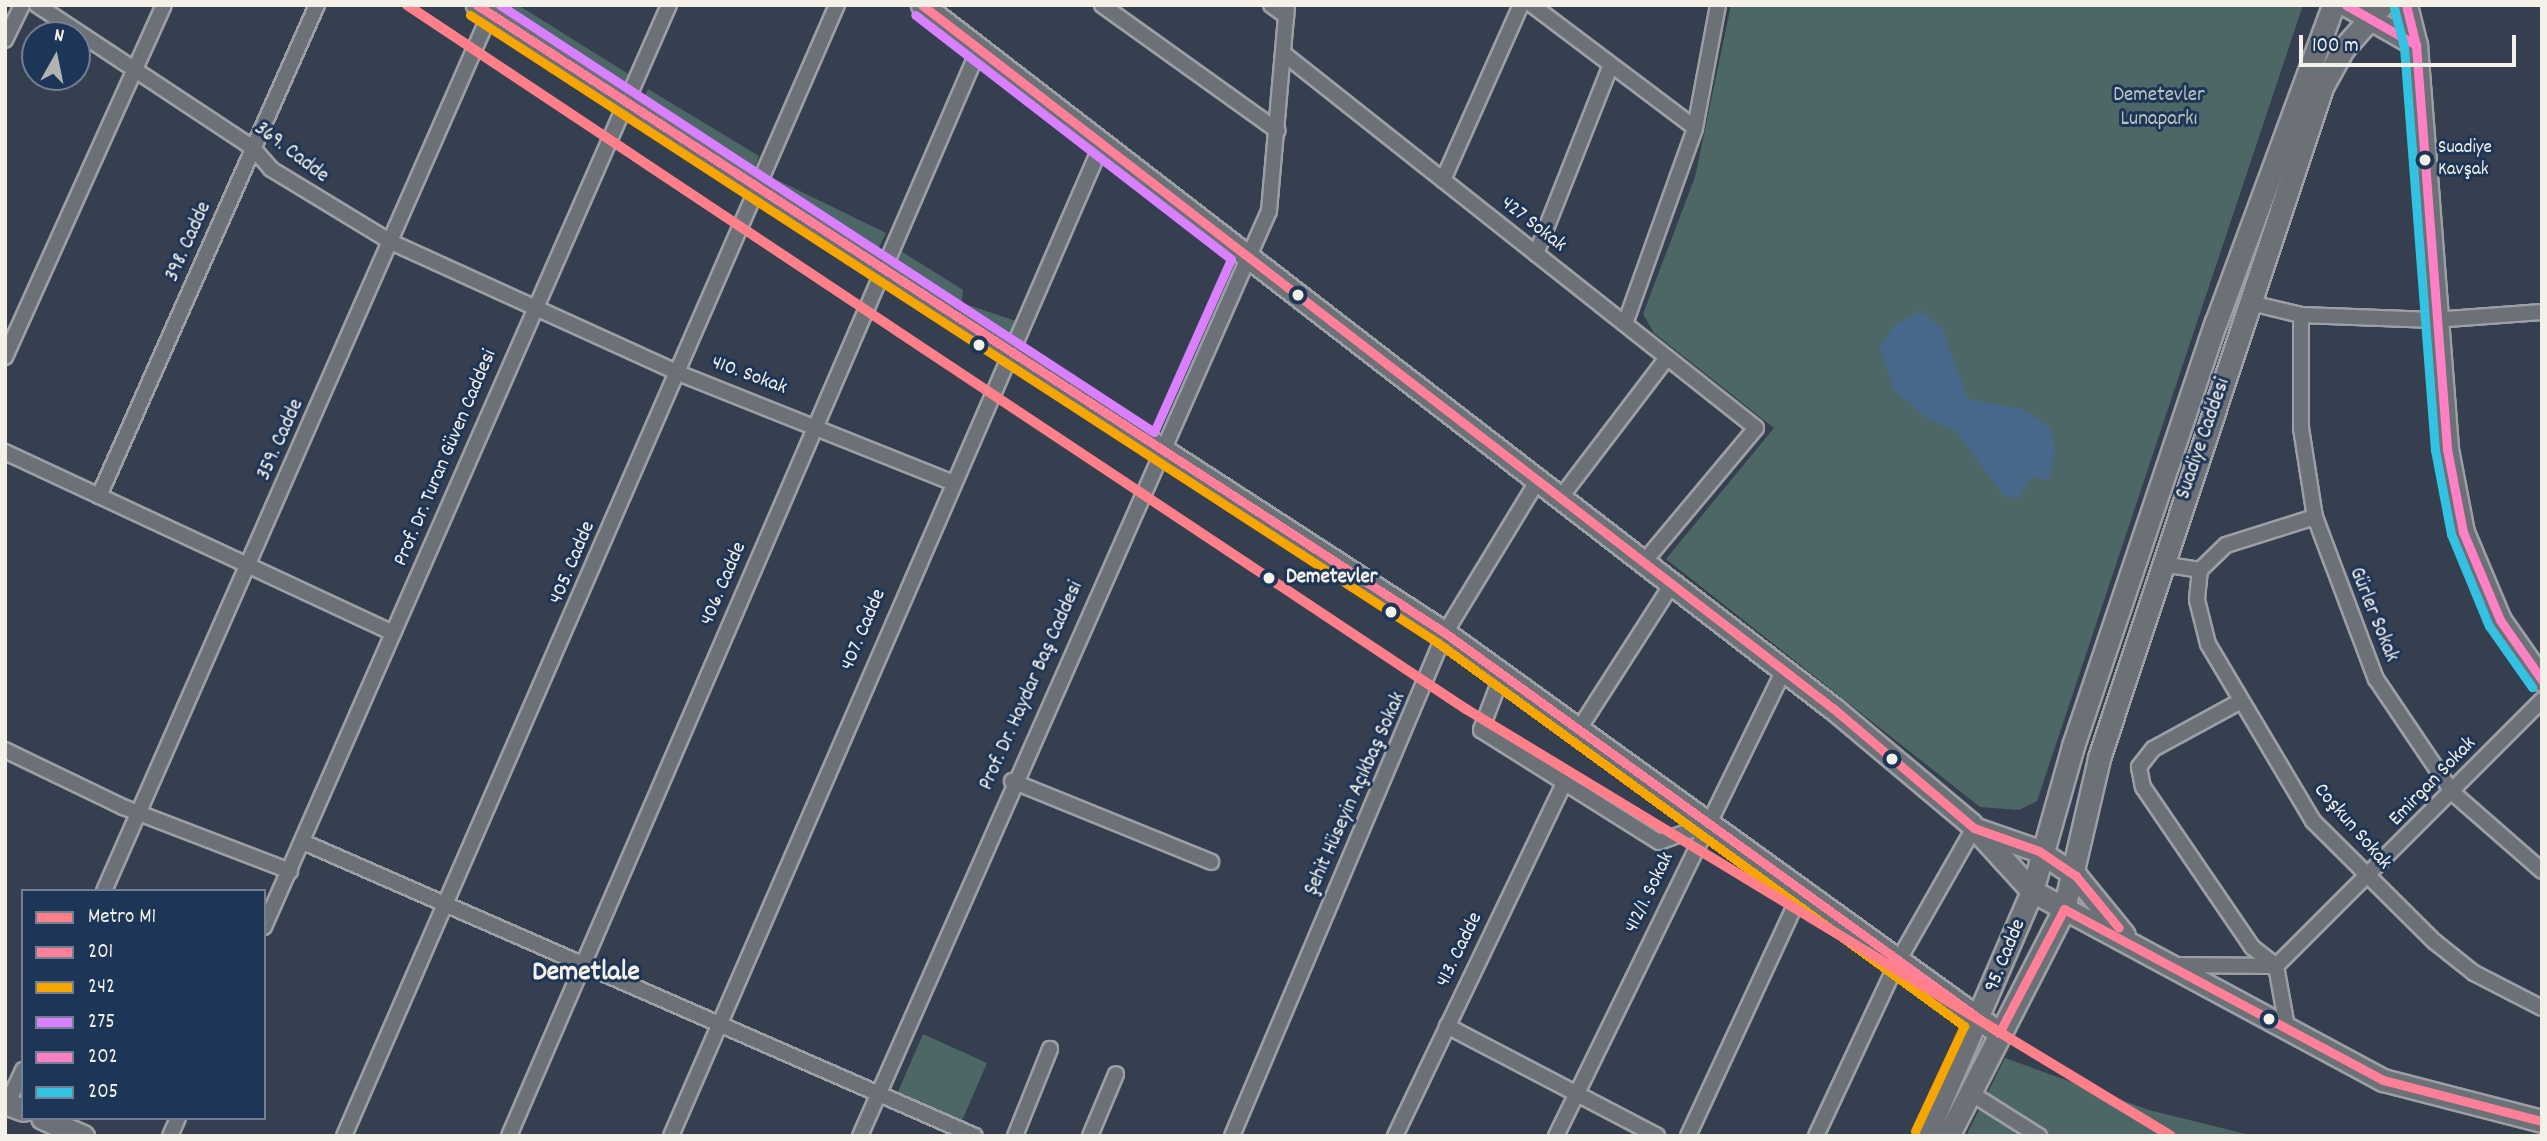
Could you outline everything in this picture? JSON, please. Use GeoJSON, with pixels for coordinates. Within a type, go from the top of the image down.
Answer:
{"type":"FeatureCollection","features":[{"type":"Feature","properties":{"kind":"main road","name":"Suadiye Caddesi"},"geometry":{"type":"LineString","coordinates":[[2032,891],[2039,851],[2216,322],[2333,5]]}},
{"type":"Feature","properties":{"kind":"main road"},"geometry":{"type":"LineString","coordinates":[[2346,5],[2377,11],[2416,45]]}},
{"type":"Feature","properties":{"kind":"main road"},"geometry":{"type":"LineString","coordinates":[[2406,5],[2416,45],[2434,320],[2463,532],[2500,620],[2542,680]]}},
{"type":"Feature","properties":{"kind":"main road"},"geometry":{"type":"LineString","coordinates":[[487,8],[625,104],[1445,633],[1706,825],[1979,1022],[1999,1033]]}},
{"type":"Feature","properties":{"kind":"main road"},"geometry":{"type":"LineString","coordinates":[[932,9],[979,49],[1784,670],[1974,828],[2032,891],[2128,939],[2288,1032],[2395,1085],[2542,1121]]}},
{"type":"Feature","properties":{"kind":"main road","name":"Suadiye Caddesi"},"geometry":{"type":"LineString","coordinates":[[2076,876],[2081,819],[2162,564],[2322,87],[2343,49],[2377,11]]}},
{"type":"Feature","properties":{"kind":"main road"},"geometry":{"type":"LineString","coordinates":[[1974,828],[2039,851],[2076,876],[2128,939]]}},
{"type":"Feature","properties":{"kind":"main road","name":"95. Cadde"},"geometry":{"type":"LineString","coordinates":[[1948,1136],[2064,909],[2076,876]]}},
{"type":"Feature","properties":{"kind":"main road","name":"95. Cadde"},"geometry":{"type":"LineString","coordinates":[[1926,1136],[1979,1022],[2032,891]]}},
{"type":"Feature","properties":{"kind":"main road"},"geometry":{"type":"LineString","coordinates":[[47,1120],[83,1136]]}},
{"type":"Feature","properties":{"kind":"street"},"geometry":{"type":"LineString","coordinates":[[5,40],[22,5]]}},
{"type":"Feature","properties":{"kind":"street","name":"369. Cadde"},"geometry":{"type":"LineString","coordinates":[[37,5],[253,148],[271,169],[391,242],[536,303]]}},
{"type":"Feature","properties":{"kind":"street"},"geometry":{"type":"LineString","coordinates":[[5,357],[164,5]]}},
{"type":"Feature","properties":{"kind":"street","name":"398. Cadde"},"geometry":{"type":"LineString","coordinates":[[99,496],[317,5]]}},
{"type":"Feature","properties":{"kind":"street","name":"Prof. Dr. Turan Güven Caddesi"},"geometry":{"type":"LineString","coordinates":[[266,923],[669,5]]}},
{"type":"Feature","properties":{"kind":"street","name":"405. Cadde"},"geometry":{"type":"LineString","coordinates":[[344,1136],[837,5]]}},
{"type":"Feature","properties":{"kind":"street"},"geometry":{"type":"LineString","coordinates":[[1102,5],[1278,131]]}},
{"type":"Feature","properties":{"kind":"street"},"geometry":{"type":"LineString","coordinates":[[1271,5],[1287,11]]}},
{"type":"Feature","properties":{"kind":"street"},"geometry":{"type":"LineString","coordinates":[[1443,180],[1521,5]]}},
{"type":"Feature","properties":{"kind":"street"},"geometry":{"type":"LineString","coordinates":[[1532,5],[1610,67],[1695,128]]}},
{"type":"Feature","properties":{"kind":"street"},"geometry":{"type":"LineString","coordinates":[[1625,324],[1695,128],[1718,5]]}},
{"type":"Feature","properties":{"kind":"street","name":"359. Cadde"},"geometry":{"type":"LineString","coordinates":[[105,889],[391,242],[487,8]]}},
{"type":"Feature","properties":{"kind":"street","name":"Prof. Dr. Haydar Baş Caddesi"},"geometry":{"type":"LineString","coordinates":[[860,1136],[1012,781],[1272,199],[1287,11]]}},
{"type":"Feature","properties":{"kind":"street","name":"406. Cadde"},"geometry":{"type":"LineString","coordinates":[[509,1136],[979,49]]}},
{"type":"Feature","properties":{"kind":"street","name":"427 Sokak"},"geometry":{"type":"LineString","coordinates":[[1284,54],[1756,428],[1644,562]]}},
{"type":"Feature","properties":{"kind":"street"},"geometry":{"type":"LineString","coordinates":[[1536,254],[1610,67]]}},
{"type":"Feature","properties":{"kind":"street","name":"407. Cadde"},"geometry":{"type":"LineString","coordinates":[[671,1136],[950,482],[1012,353],[1102,144]]}},
{"type":"Feature","properties":{"kind":"street","name":"410. Sokak"},"geometry":{"type":"LineString","coordinates":[[536,303],[676,372],[816,424],[950,482]]}},
{"type":"Feature","properties":{"kind":"street"},"geometry":{"type":"LineString","coordinates":[[2251,303],[2301,315],[2434,320],[2542,312]]}},
{"type":"Feature","properties":{"kind":"street","name":"Gürler Sokak"},"geometry":{"type":"LineString","coordinates":[[2301,315],[2301,428],[2315,517],[2376,678],[2453,793],[2542,871]]}},
{"type":"Feature","properties":{"kind":"street"},"geometry":{"type":"LineString","coordinates":[[1560,498],[1668,358]]}},
{"type":"Feature","properties":{"kind":"street"},"geometry":{"type":"LineString","coordinates":[[5,452],[393,633]]}},
{"type":"Feature","properties":{"kind":"street","name":"Şehit Hüseyin Açıkbaş Sokak"},"geometry":{"type":"LineString","coordinates":[[1232,1136],[1445,633],[1538,480]]}},
{"type":"Feature","properties":{"kind":"street"},"geometry":{"type":"LineString","coordinates":[[2162,564],[2200,570],[2226,545],[2315,517]]}},
{"type":"Feature","properties":{"kind":"street","name":"Coşkun Sokak"},"geometry":{"type":"LineString","coordinates":[[2200,570],[2197,600],[2208,644],[2313,821],[2367,878],[2474,973],[2542,1008]]}},
{"type":"Feature","properties":{"kind":"street"},"geometry":{"type":"LineString","coordinates":[[1579,729],[1672,584]]}},
{"type":"Feature","properties":{"kind":"street","name":"412/1. Sokak"},"geometry":{"type":"LineString","coordinates":[[1556,1136],[1784,670]]}},
{"type":"Feature","properties":{"kind":"street"},"geometry":{"type":"LineString","coordinates":[[1502,675],[1481,730],[1659,842],[1706,825]]}},
{"type":"Feature","properties":{"kind":"street","name":"Emirgan Sokak"},"geometry":{"type":"LineString","coordinates":[[2276,965],[2453,793],[2542,700]]}},
{"type":"Feature","properties":{"kind":"street"},"geometry":{"type":"LineString","coordinates":[[2241,701],[2153,749],[2139,767],[2143,787],[2252,947],[2276,965],[2288,1032]]}},
{"type":"Feature","properties":{"kind":"street"},"geometry":{"type":"LineString","coordinates":[[5,750],[139,813],[289,872]]}},
{"type":"Feature","properties":{"kind":"street"},"geometry":{"type":"LineString","coordinates":[[1012,781],[1211,862]]}},
{"type":"Feature","properties":{"kind":"street","name":"413. Cadde"},"geometry":{"type":"LineString","coordinates":[[1395,1136],[1564,784]]}},
{"type":"Feature","properties":{"kind":"street"},"geometry":{"type":"LineString","coordinates":[[1816,1136],[1896,962],[1974,828]]}},
{"type":"Feature","properties":{"kind":"street"},"geometry":{"type":"LineString","coordinates":[[303,842],[443,908],[975,1136]]}},
{"type":"Feature","properties":{"kind":"street"},"geometry":{"type":"LineString","coordinates":[[1688,1136],[1801,893]]}},
{"type":"Feature","properties":{"kind":"street"},"geometry":{"type":"LineString","coordinates":[[2172,965],[2276,965]]}},
{"type":"Feature","properties":{"kind":"street"},"geometry":{"type":"LineString","coordinates":[[1447,1026],[1657,1136]]}},
{"type":"Feature","properties":{"kind":"street"},"geometry":{"type":"LineString","coordinates":[[1015,1136],[1050,1049]]}},
{"type":"Feature","properties":{"kind":"street"},"geometry":{"type":"LineString","coordinates":[[1090,1136],[1116,1074]]}},
{"type":"Feature","properties":{"kind":"street"},"geometry":{"type":"LineString","coordinates":[[10,1106],[21,1076]]}},
{"type":"Feature","properties":{"kind":"street"},"geometry":{"type":"LineString","coordinates":[[1969,1092],[2039,1136]]}},
{"type":"Feature","properties":{"kind":"street"},"geometry":{"type":"LineString","coordinates":[[170,1136],[177,1120]]}},
{"type":"Feature","properties":{"kind":"green space"},"geometry":{"type":"Polygon","coordinates":[[[502,5],[518,5],[630,75],[623,97],[500,11],[502,5]]]}},
{"type":"Feature","properties":{"kind":"green space","name":"Demetevler Lunaparkı"},"geometry":{"type":"Polygon","coordinates":[[[1731,5],[2303,5],[2037,801],[2019,810],[1980,807],[1666,559],[1774,428],[1654,333],[1643,314],[1695,177],[1731,5]]]}},
{"type":"Feature","properties":{"kind":"green space"},"geometry":{"type":"Polygon","coordinates":[[[648,89],[759,156],[753,178],[640,107],[648,89]]]}},
{"type":"Feature","properties":{"kind":"green space"},"geometry":{"type":"Polygon","coordinates":[[[767,175],[886,233],[874,258],[765,186],[767,175]]]}},
{"type":"Feature","properties":{"kind":"green space"},"geometry":{"type":"Polygon","coordinates":[[[901,251],[963,290],[962,303],[1019,322],[1010,344],[891,272],[901,251]]]}},
{"type":"Feature","properties":{"kind":"green space"},"geometry":{"type":"Polygon","coordinates":[[[923,1034],[987,1063],[961,1123],[897,1094],[923,1034]]]}},
{"type":"Feature","properties":{"kind":"green space"},"geometry":{"type":"Polygon","coordinates":[[[2005,1058],[2149,1110],[2254,1136],[1966,1136],[2005,1058]]]}},
{"type":"Feature","properties":{"kind":"water"},"geometry":{"type":"Polygon","coordinates":[[[1920,311],[1942,328],[1968,399],[2024,410],[2051,428],[2055,451],[2049,480],[2031,477],[2019,498],[2004,496],[1956,431],[1928,419],[1894,390],[1880,347],[1895,325],[1920,311]]]}},
{"type":"Feature","properties":{"kind":"metro line","name":"M1"},"geometry":{"type":"LineString","coordinates":[[407,5],[1466,709],[2171,1136]]}},
{"type":"Feature","properties":{"kind":"transit line","name":"201"},"geometry":{"type":"LineString","coordinates":[[477,5],[1445,633],[1999,1033],[2064,909],[2383,1080],[2542,1121]]}},
{"type":"Feature","properties":{"kind":"transit line","name":"275"},"geometry":{"type":"LineString","coordinates":[[500,5],[1154,432],[1231,259],[915,15]]}},
{"type":"Feature","properties":{"kind":"transit line","name":"201"},"geometry":{"type":"LineString","coordinates":[[922,5],[1834,709],[1974,828],[2039,851],[2076,876],[2119,928]]}},
{"type":"Feature","properties":{"kind":"transit line","name":"202"},"geometry":{"type":"LineString","coordinates":[[2346,5],[2416,45]]}},
{"type":"Feature","properties":{"kind":"transit line","name":"202"},"geometry":{"type":"LineString","coordinates":[[2406,5],[2416,45],[2447,449],[2463,532],[2500,620],[2542,680]]}},
{"type":"Feature","properties":{"kind":"transit line","name":"205"},"geometry":{"type":"LineString","coordinates":[[2394,8],[2404,47],[2435,450],[2451,534],[2489,626],[2532,687]]}},
{"type":"Feature","properties":{"kind":"transit line","name":"242"},"geometry":{"type":"LineString","coordinates":[[470,15],[1438,643],[1964,1026],[1915,1131]]}},
{"type":"Feature","properties":{"kind":"place","name":"Suadiye Kavşak"},"geometry":{"type":"Point","coordinates":[2425,160]}},
{"type":"Feature","properties":{"kind":"place","name":"Demetevler"},"geometry":{"type":"Point","coordinates":[1269,578]}},
{"type":"Feature","properties":{"kind":"district","name":"Demetlale"},"geometry":{"type":"Point","coordinates":[586,974]}}]}
